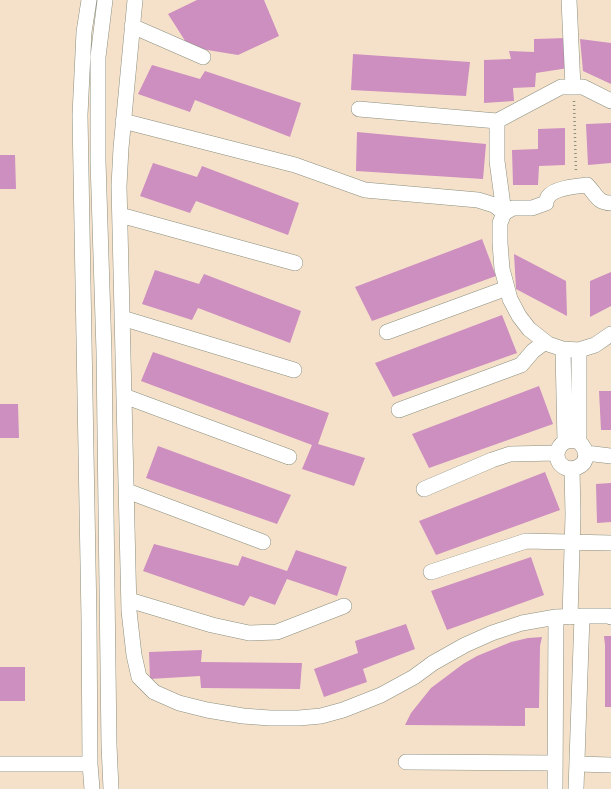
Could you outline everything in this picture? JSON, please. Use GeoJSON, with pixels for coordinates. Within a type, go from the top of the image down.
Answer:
{"type":"FeatureCollection","features":[{"type":"Feature","properties":{"kind":"street"},"geometry":{"type":"LineString","coordinates":[[89,0],[84,32],[80,115],[89,611],[90,764],[92,789]]}},
{"type":"Feature","properties":{"kind":"street"},"geometry":{"type":"LineString","coordinates":[[106,0],[98,57],[98,161],[104,352],[109,745],[111,789]]}},
{"type":"Feature","properties":{"kind":"street"},"geometry":{"type":"LineString","coordinates":[[135,0],[123,122],[119,186],[129,611],[138,677],[154,692],[179,703],[207,710],[243,716],[270,718],[321,716],[344,710],[382,695],[465,645],[522,623],[570,617],[611,617]]}},
{"type":"Feature","properties":{"kind":"street"},"geometry":{"type":"LineString","coordinates":[[569,0],[573,87]]}},
{"type":"Feature","properties":{"kind":"street"},"geometry":{"type":"LineString","coordinates":[[132,26],[203,57]]}},
{"type":"Feature","properties":{"kind":"street"},"geometry":{"type":"LineString","coordinates":[[359,109],[497,122],[561,87],[583,87],[611,101]]}},
{"type":"Feature","properties":{"kind":"street"},"geometry":{"type":"LineString","coordinates":[[123,122],[295,165],[365,190],[478,200],[494,205],[504,213]]}},
{"type":"Feature","properties":{"kind":"street"},"geometry":{"type":"LineString","coordinates":[[497,122],[497,160],[504,213],[500,224],[500,243],[502,268],[510,299],[529,329],[548,344],[563,349],[579,350],[595,346],[610,337]]}},
{"type":"Feature","properties":{"kind":"street"},"geometry":{"type":"LineString","coordinates":[[504,213],[513,208],[532,208],[546,203],[548,196],[559,190],[576,186],[587,185],[602,202],[611,203]]}},
{"type":"Feature","properties":{"kind":"street"},"geometry":{"type":"LineString","coordinates":[[120,215],[295,263]]}},
{"type":"Feature","properties":{"kind":"street"},"geometry":{"type":"LineString","coordinates":[[388,332],[507,288]]}},
{"type":"Feature","properties":{"kind":"street"},"geometry":{"type":"LineString","coordinates":[[122,318],[294,370]]}},
{"type":"Feature","properties":{"kind":"street"},"geometry":{"type":"LineString","coordinates":[[399,410],[521,365],[533,351],[545,342]]}},
{"type":"Feature","properties":{"kind":"street"},"geometry":{"type":"LineString","coordinates":[[563,349],[572,448],[584,462],[577,468],[572,469],[563,466],[559,463],[557,458],[572,448]]}},
{"type":"Feature","properties":{"kind":"street"},"geometry":{"type":"LineString","coordinates":[[572,448],[579,350]]}},
{"type":"Feature","properties":{"kind":"street"},"geometry":{"type":"LineString","coordinates":[[124,396],[289,458]]}},
{"type":"Feature","properties":{"kind":"street"},"geometry":{"type":"LineString","coordinates":[[424,489],[492,460],[510,454],[572,448],[611,456]]}},
{"type":"Feature","properties":{"kind":"street"},"geometry":{"type":"LineString","coordinates":[[572,469],[570,617],[577,764],[576,789]]}},
{"type":"Feature","properties":{"kind":"street"},"geometry":{"type":"LineString","coordinates":[[126,491],[263,542]]}},
{"type":"Feature","properties":{"kind":"street"},"geometry":{"type":"LineString","coordinates":[[431,572],[526,540],[611,543]]}},
{"type":"Feature","properties":{"kind":"street"},"geometry":{"type":"LineString","coordinates":[[129,600],[212,625],[249,633],[277,632],[344,606]]}},
{"type":"Feature","properties":{"kind":"street"},"geometry":{"type":"LineString","coordinates":[[555,789],[555,763],[570,617]]}},
{"type":"Feature","properties":{"kind":"street"},"geometry":{"type":"LineString","coordinates":[[406,762],[555,763]]}},
{"type":"Feature","properties":{"kind":"street"},"geometry":{"type":"LineString","coordinates":[[0,764],[90,764]]}},
{"type":"Feature","properties":{"kind":"street"},"geometry":{"type":"LineString","coordinates":[[577,764],[611,765]]}},
{"type":"Feature","properties":{"kind":"path"},"geometry":{"type":"LineString","coordinates":[[573,87],[576,186]]}},
{"type":"Feature","properties":{"kind":"building"},"geometry":{"type":"Polygon","coordinates":[[[197,0],[264,0],[279,36],[238,55],[189,47],[168,14],[197,0]]]}},
{"type":"Feature","properties":{"kind":"building"},"geometry":{"type":"Polygon","coordinates":[[[567,38],[568,68],[536,73],[535,87],[513,88],[514,101],[484,103],[484,60],[511,59],[509,51],[534,52],[534,39],[567,38]]]}},
{"type":"Feature","properties":{"kind":"building"},"geometry":{"type":"Polygon","coordinates":[[[580,39],[611,43],[611,84],[583,71],[580,39]]]}},
{"type":"Feature","properties":{"kind":"building"},"geometry":{"type":"Polygon","coordinates":[[[353,54],[470,62],[466,96],[351,90],[353,54]]]}},
{"type":"Feature","properties":{"kind":"building"},"geometry":{"type":"Polygon","coordinates":[[[152,65],[200,79],[205,71],[301,103],[290,137],[195,100],[190,112],[138,94],[152,65]]]}},
{"type":"Feature","properties":{"kind":"building"},"geometry":{"type":"Polygon","coordinates":[[[611,123],[611,163],[588,165],[586,124],[611,123]]]}},
{"type":"Feature","properties":{"kind":"building"},"geometry":{"type":"Polygon","coordinates":[[[565,128],[565,165],[539,166],[538,185],[513,185],[512,150],[538,149],[538,129],[565,128]]]}},
{"type":"Feature","properties":{"kind":"building"},"geometry":{"type":"Polygon","coordinates":[[[357,132],[486,144],[483,179],[356,171],[357,132]]]}},
{"type":"Feature","properties":{"kind":"building"},"geometry":{"type":"Polygon","coordinates":[[[0,155],[15,155],[16,189],[0,189],[0,155]]]}},
{"type":"Feature","properties":{"kind":"building"},"geometry":{"type":"Polygon","coordinates":[[[153,163],[197,177],[202,166],[299,203],[288,235],[196,201],[190,213],[140,196],[153,163]]]}},
{"type":"Feature","properties":{"kind":"building"},"geometry":{"type":"Polygon","coordinates":[[[482,239],[496,276],[372,321],[355,287],[482,239]]]}},
{"type":"Feature","properties":{"kind":"building"},"geometry":{"type":"Polygon","coordinates":[[[514,254],[566,281],[567,316],[516,289],[514,254]]]}},
{"type":"Feature","properties":{"kind":"building"},"geometry":{"type":"Polygon","coordinates":[[[155,270],[199,284],[204,274],[301,311],[290,343],[198,308],[192,320],[142,304],[155,270]]]}},
{"type":"Feature","properties":{"kind":"building"},"geometry":{"type":"Polygon","coordinates":[[[611,272],[611,306],[590,317],[590,281],[611,272]]]}},
{"type":"Feature","properties":{"kind":"building"},"geometry":{"type":"Polygon","coordinates":[[[502,315],[517,353],[393,397],[375,363],[502,315]]]}},
{"type":"Feature","properties":{"kind":"building"},"geometry":{"type":"Polygon","coordinates":[[[153,352],[329,413],[318,444],[365,458],[354,486],[302,469],[312,445],[141,381],[153,352]]]}},
{"type":"Feature","properties":{"kind":"building"},"geometry":{"type":"Polygon","coordinates":[[[539,386],[553,424],[429,468],[412,434],[539,386]]]}},
{"type":"Feature","properties":{"kind":"building"},"geometry":{"type":"Polygon","coordinates":[[[599,391],[611,391],[611,430],[601,430],[599,391]]]}},
{"type":"Feature","properties":{"kind":"building"},"geometry":{"type":"Polygon","coordinates":[[[0,404],[18,404],[19,438],[0,438],[0,404]]]}},
{"type":"Feature","properties":{"kind":"building"},"geometry":{"type":"Polygon","coordinates":[[[158,446],[291,495],[277,524],[146,478],[158,446]]]}},
{"type":"Feature","properties":{"kind":"building"},"geometry":{"type":"Polygon","coordinates":[[[545,472],[560,510],[436,555],[419,521],[545,472]]]}},
{"type":"Feature","properties":{"kind":"building"},"geometry":{"type":"Polygon","coordinates":[[[611,483],[611,522],[597,523],[596,484],[611,483]]]}},
{"type":"Feature","properties":{"kind":"building"},"geometry":{"type":"Polygon","coordinates":[[[154,544],[238,566],[242,556],[287,571],[296,550],[347,567],[337,596],[287,579],[275,605],[250,596],[244,606],[143,571],[154,544]]]}},
{"type":"Feature","properties":{"kind":"building"},"geometry":{"type":"Polygon","coordinates":[[[531,557],[544,595],[447,630],[431,591],[531,557]]]}},
{"type":"Feature","properties":{"kind":"building"},"geometry":{"type":"Polygon","coordinates":[[[406,624],[415,649],[363,669],[367,682],[324,697],[314,669],[358,653],[355,641],[406,624]]]}},
{"type":"Feature","properties":{"kind":"building"},"geometry":{"type":"Polygon","coordinates":[[[604,636],[611,636],[611,707],[605,707],[604,636]]]}},
{"type":"Feature","properties":{"kind":"building"},"geometry":{"type":"Polygon","coordinates":[[[542,637],[540,646],[539,708],[525,708],[525,726],[405,725],[411,713],[431,688],[463,664],[477,656],[511,642],[528,638],[542,637]]]}},
{"type":"Feature","properties":{"kind":"building"},"geometry":{"type":"Polygon","coordinates":[[[202,650],[201,662],[302,663],[300,689],[201,688],[200,676],[150,679],[149,652],[202,650]]]}},
{"type":"Feature","properties":{"kind":"building"},"geometry":{"type":"Polygon","coordinates":[[[0,667],[25,667],[25,701],[0,701],[0,667]]]}}]}
